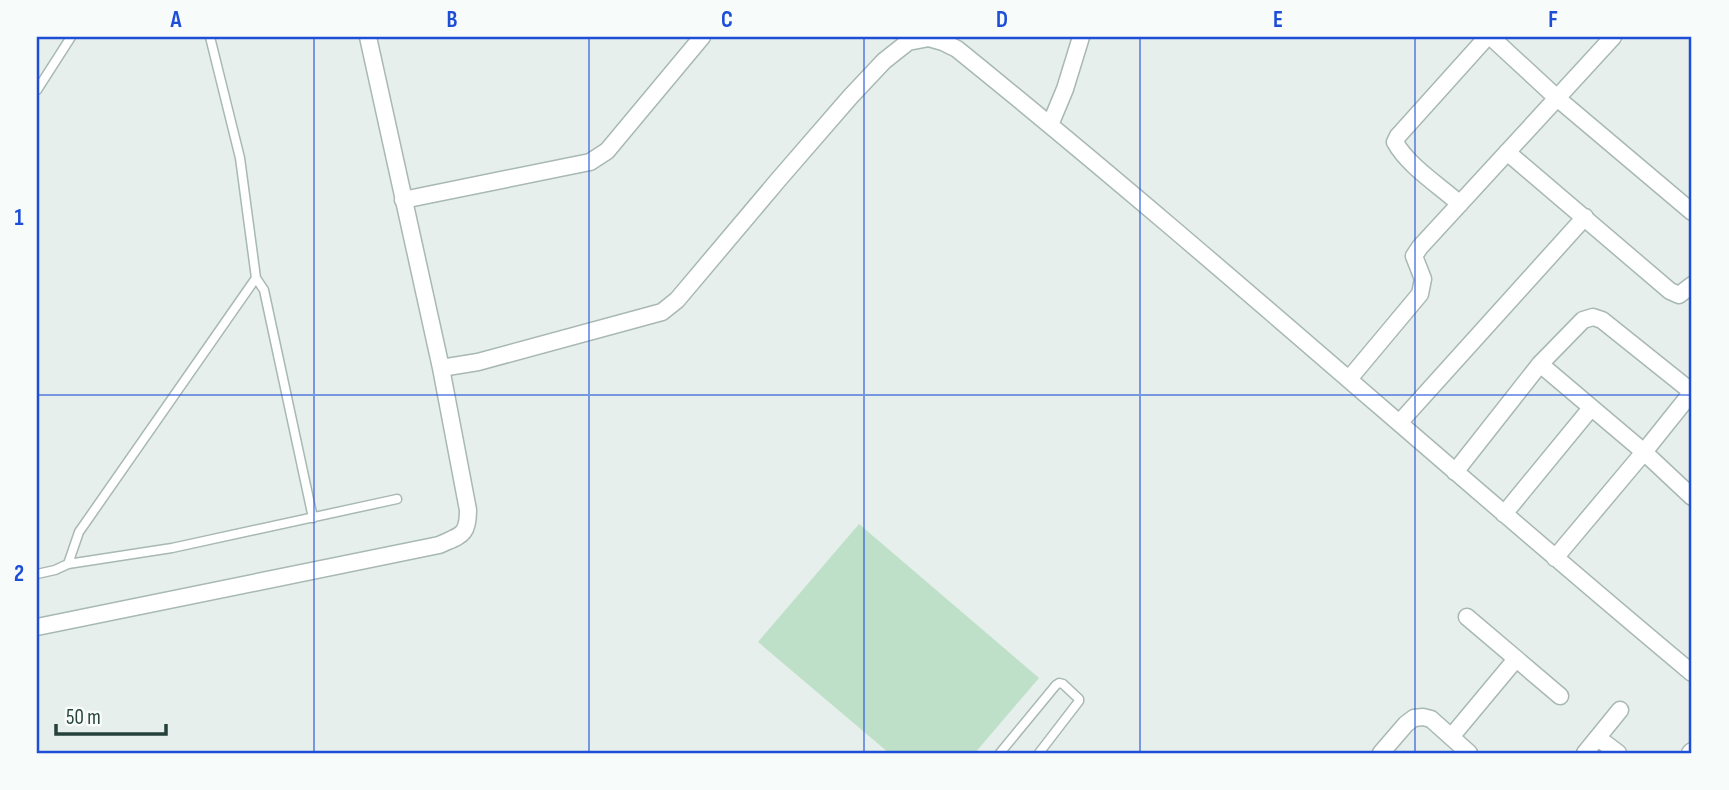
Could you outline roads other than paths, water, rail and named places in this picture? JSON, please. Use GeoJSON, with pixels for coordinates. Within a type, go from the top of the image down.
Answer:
{"type":"FeatureCollection","features":[{"type":"Feature","properties":{"kind":"street"},"geometry":{"type":"LineString","coordinates":[[37,627],[439,545],[465,531],[468,510],[442,368],[368,37]]}},
{"type":"Feature","properties":{"kind":"street"},"geometry":{"type":"LineString","coordinates":[[403,201],[590,162],[598,158],[607,151],[702,37]]}},
{"type":"Feature","properties":{"kind":"street"},"geometry":{"type":"LineString","coordinates":[[1050,125],[1065,89],[1081,37]]}},
{"type":"Feature","properties":{"kind":"street"},"geometry":{"type":"LineString","coordinates":[[1460,204],[1399,150],[1395,142],[1489,37],[1692,212]]}},
{"type":"Feature","properties":{"kind":"street"},"geometry":{"type":"LineString","coordinates":[[1349,379],[1420,293],[1423,279],[1414,256],[1420,247],[1613,37]]}},
{"type":"Feature","properties":{"kind":"street"},"geometry":{"type":"LineString","coordinates":[[442,368],[478,362],[662,312],[677,300],[884,61],[908,42],[929,38],[957,49],[1163,219],[1687,669],[1692,651]]}},
{"type":"Feature","properties":{"kind":"street"},"geometry":{"type":"LineString","coordinates":[[1507,152],[1674,294],[1679,295],[1692,285]]}},
{"type":"Feature","properties":{"kind":"street"},"geometry":{"type":"LineString","coordinates":[[1399,422],[1585,218]]}},
{"type":"Feature","properties":{"kind":"street"},"geometry":{"type":"LineString","coordinates":[[1455,472],[1540,364],[1583,320],[1593,317],[1602,320],[1692,392],[1555,558]]}},
{"type":"Feature","properties":{"kind":"street"},"geometry":{"type":"LineString","coordinates":[[1540,364],[1692,496]]}},
{"type":"Feature","properties":{"kind":"street"},"geometry":{"type":"LineString","coordinates":[[1504,514],[1591,408]]}},
{"type":"Feature","properties":{"kind":"street"},"geometry":{"type":"LineString","coordinates":[[1466,617],[1560,696]]}},
{"type":"Feature","properties":{"kind":"street"},"geometry":{"type":"LineString","coordinates":[[1451,737],[1516,659]]}},
{"type":"Feature","properties":{"kind":"street"},"geometry":{"type":"LineString","coordinates":[[1585,753],[1620,710]]}},
{"type":"Feature","properties":{"kind":"street"},"geometry":{"type":"LineString","coordinates":[[1381,753],[1406,724],[1414,718],[1423,717],[1431,719],[1469,753]]}},
{"type":"Feature","properties":{"kind":"street"},"geometry":{"type":"LineString","coordinates":[[1598,738],[1618,753]]}},
{"type":"Feature","properties":{"kind":"lane"},"geometry":{"type":"LineString","coordinates":[[37,90],[71,37]]}},
{"type":"Feature","properties":{"kind":"lane"},"geometry":{"type":"LineString","coordinates":[[210,37],[240,158],[256,278],[264,290],[313,518]]}},
{"type":"Feature","properties":{"kind":"lane"},"geometry":{"type":"LineString","coordinates":[[68,564],[79,532],[256,278]]}},
{"type":"Feature","properties":{"kind":"lane"},"geometry":{"type":"LineString","coordinates":[[37,574],[68,564],[172,548],[397,499]]}},
{"type":"Feature","properties":{"kind":"lane"},"geometry":{"type":"LineString","coordinates":[[1000,753],[1056,685],[1063,684],[1079,701],[1039,753]]}}]}
